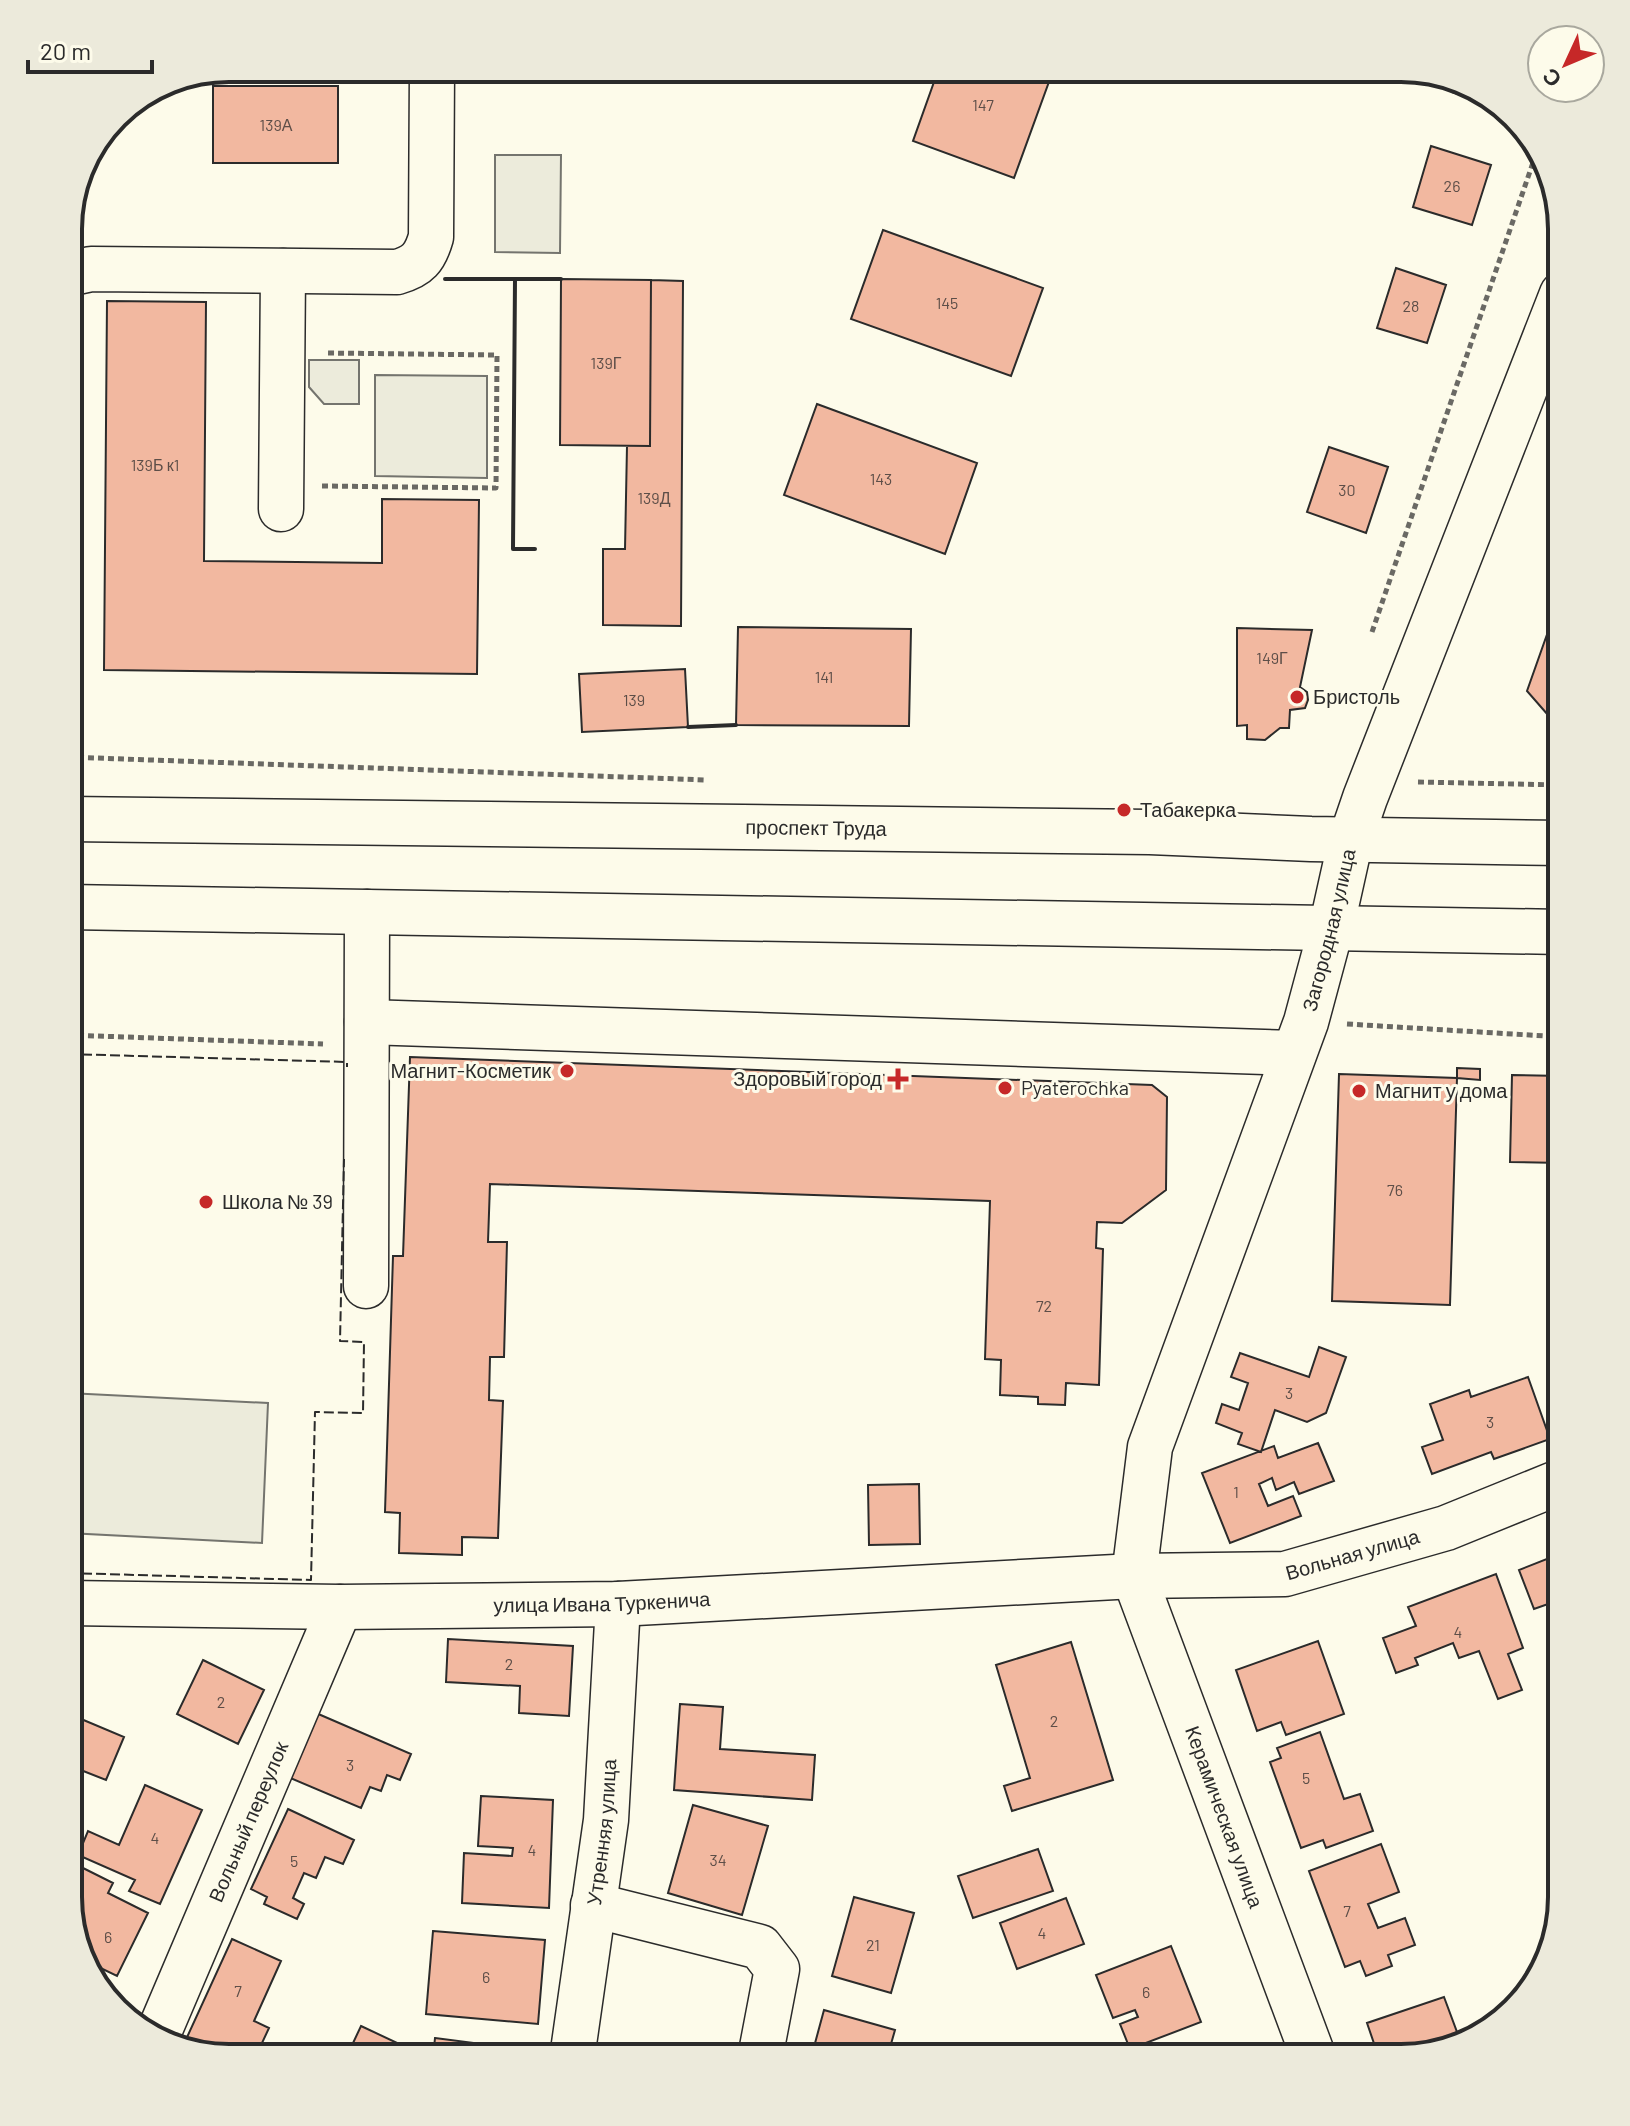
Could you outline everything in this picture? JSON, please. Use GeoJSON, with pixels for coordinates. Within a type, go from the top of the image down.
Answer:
{"type":"FeatureCollection","features":[{"type":"Feature","properties":{"kind":"street"},"geometry":{"type":"LineString","coordinates":[[82,271],[397,272],[415,267],[426,255],[431,237],[432,82]]}},
{"type":"Feature","properties":{"kind":"street"},"geometry":{"type":"LineString","coordinates":[[281,497],[283,271]]}},
{"type":"Feature","properties":{"kind":"street","name":"Загородная улица"},"geometry":{"type":"LineString","coordinates":[[1134,1576],[1150,1447],[1300,1037],[1331,929],[1351,839],[1548,330]]}},
{"type":"Feature","properties":{"kind":"street","name":"проспект Труда"},"geometry":{"type":"LineString","coordinates":[[82,821],[1150,832],[1548,843]]}},
{"type":"Feature","properties":{"kind":"street"},"geometry":{"type":"LineString","coordinates":[[82,906],[1548,932]]}},
{"type":"Feature","properties":{"kind":"street"},"geometry":{"type":"LineString","coordinates":[[366,1286],[367,912]]}},
{"type":"Feature","properties":{"kind":"street"},"geometry":{"type":"LineString","coordinates":[[367,1022],[1300,1037]]}},
{"type":"Feature","properties":{"kind":"street","name":"Вольная улица"},"geometry":{"type":"LineString","coordinates":[[1134,1576],[1285,1574],[1446,1528],[1548,1487]]}},
{"type":"Feature","properties":{"kind":"street","name":"улица Ивана Туркенича"},"geometry":{"type":"LineString","coordinates":[[82,1603],[340,1607],[618,1604],[1134,1576]]}},
{"type":"Feature","properties":{"kind":"street","name":"Керамическая улица"},"geometry":{"type":"LineString","coordinates":[[1134,1576],[1309,2044]]}},
{"type":"Feature","properties":{"kind":"street","name":"Утренняя улица"},"geometry":{"type":"LineString","coordinates":[[574,2044],[606,1820],[618,1604]]}},
{"type":"Feature","properties":{"kind":"street","name":"Вольный переулок"},"geometry":{"type":"LineString","coordinates":[[161,2027],[340,1607]]}},
{"type":"Feature","properties":{"kind":"street"},"geometry":{"type":"LineString","coordinates":[[593,1905],[760,1947],[777,1969],[763,2044]]}},
{"type":"Feature","properties":{"kind":"path"},"geometry":{"type":"LineString","coordinates":[[1372,632],[1533,163]]}},
{"type":"Feature","properties":{"kind":"path"},"geometry":{"type":"LineString","coordinates":[[281,497],[496,488],[497,473],[497,355],[282,352]]}},
{"type":"Feature","properties":{"kind":"path"},"geometry":{"type":"LineString","coordinates":[[1365,798],[1412,782],[1548,785]]}},
{"type":"Feature","properties":{"kind":"path"},"geometry":{"type":"LineString","coordinates":[[1300,1037],[1548,1037]]}},
{"type":"Feature","properties":{"kind":"shaded area"},"geometry":{"type":"Polygon","coordinates":[[[495,155],[561,155],[560,253],[495,252],[495,155]]]}},
{"type":"Feature","properties":{"kind":"shaded area"},"geometry":{"type":"Polygon","coordinates":[[[309,360],[359,360],[359,404],[324,404],[309,387],[309,360]]]}},
{"type":"Feature","properties":{"kind":"shaded area"},"geometry":{"type":"Polygon","coordinates":[[[375,375],[487,376],[487,478],[375,476],[375,375]]]}},
{"type":"Feature","properties":{"kind":"shaded area"},"geometry":{"type":"Polygon","coordinates":[[[82,1394],[268,1403],[262,1543],[82,1534],[82,1394]]]}},
{"type":"Feature","properties":{"kind":"building"},"geometry":{"type":"Polygon","coordinates":[[[934,82],[1049,82],[1014,178],[913,141],[934,82]]]}},
{"type":"Feature","properties":{"kind":"building"},"geometry":{"type":"Polygon","coordinates":[[[213,86],[338,86],[338,163],[213,163],[213,86]]]}},
{"type":"Feature","properties":{"kind":"building"},"geometry":{"type":"Polygon","coordinates":[[[1431,146],[1491,165],[1472,225],[1413,207],[1431,146]]]}},
{"type":"Feature","properties":{"kind":"building"},"geometry":{"type":"Polygon","coordinates":[[[883,230],[1043,288],[1011,376],[851,319],[883,230]]]}},
{"type":"Feature","properties":{"kind":"building"},"geometry":{"type":"Polygon","coordinates":[[[1396,268],[1446,285],[1427,343],[1377,328],[1396,268]]]}},
{"type":"Feature","properties":{"kind":"building"},"geometry":{"type":"Polygon","coordinates":[[[561,279],[651,280],[650,446],[560,445],[561,279]]]}},
{"type":"Feature","properties":{"kind":"building"},"geometry":{"type":"Polygon","coordinates":[[[651,280],[683,281],[681,626],[603,625],[603,549],[625,549],[627,446],[650,446],[651,280]]]}},
{"type":"Feature","properties":{"kind":"building"},"geometry":{"type":"Polygon","coordinates":[[[107,301],[206,302],[204,561],[382,563],[382,499],[479,500],[477,674],[104,670],[107,301]]]}},
{"type":"Feature","properties":{"kind":"building"},"geometry":{"type":"Polygon","coordinates":[[[817,404],[977,463],[945,554],[784,495],[817,404]]]}},
{"type":"Feature","properties":{"kind":"building"},"geometry":{"type":"Polygon","coordinates":[[[1329,447],[1388,467],[1366,533],[1307,512],[1329,447]]]}},
{"type":"Feature","properties":{"kind":"building"},"geometry":{"type":"Polygon","coordinates":[[[738,627],[911,629],[909,726],[736,725],[738,627]]]}},
{"type":"Feature","properties":{"kind":"building"},"geometry":{"type":"Polygon","coordinates":[[[1237,628],[1312,630],[1300,687],[1307,692],[1305,708],[1290,710],[1289,728],[1280,728],[1265,740],[1247,739],[1247,725],[1237,726],[1237,628]]]}},
{"type":"Feature","properties":{"kind":"building"},"geometry":{"type":"Polygon","coordinates":[[[1548,632],[1548,715],[1527,691],[1548,632]]]}},
{"type":"Feature","properties":{"kind":"building"},"geometry":{"type":"Polygon","coordinates":[[[685,669],[688,727],[582,732],[579,674],[685,669]]]}},
{"type":"Feature","properties":{"kind":"building"},"geometry":{"type":"Polygon","coordinates":[[[410,1057],[1152,1085],[1167,1097],[1166,1190],[1122,1223],[1097,1222],[1096,1248],[1103,1249],[1099,1385],[1066,1383],[1065,1405],[1038,1404],[1038,1397],[1000,1395],[1001,1360],[985,1359],[990,1201],[490,1184],[488,1242],[507,1242],[504,1357],[490,1357],[489,1400],[503,1401],[498,1538],[462,1537],[462,1555],[399,1553],[400,1513],[385,1512],[393,1256],[403,1256],[410,1057]]]}},
{"type":"Feature","properties":{"kind":"building"},"geometry":{"type":"Polygon","coordinates":[[[1457,1068],[1480,1069],[1480,1080],[1457,1078],[1457,1068]]]}},
{"type":"Feature","properties":{"kind":"building"},"geometry":{"type":"Polygon","coordinates":[[[1339,1074],[1457,1078],[1450,1305],[1332,1301],[1339,1074]]]}},
{"type":"Feature","properties":{"kind":"building"},"geometry":{"type":"Polygon","coordinates":[[[1512,1075],[1548,1076],[1548,1163],[1510,1162],[1512,1075]]]}},
{"type":"Feature","properties":{"kind":"building"},"geometry":{"type":"Polygon","coordinates":[[[1319,1347],[1346,1357],[1326,1413],[1307,1422],[1275,1410],[1261,1452],[1238,1444],[1242,1433],[1216,1423],[1222,1404],[1239,1410],[1248,1383],[1231,1377],[1240,1353],[1309,1377],[1319,1347]]]}},
{"type":"Feature","properties":{"kind":"building"},"geometry":{"type":"Polygon","coordinates":[[[1528,1377],[1548,1440],[1494,1459],[1491,1452],[1432,1474],[1422,1447],[1443,1440],[1430,1404],[1469,1390],[1471,1397],[1528,1377]]]}},
{"type":"Feature","properties":{"kind":"building"},"geometry":{"type":"Polygon","coordinates":[[[1318,1443],[1334,1481],[1299,1494],[1294,1482],[1276,1490],[1272,1478],[1259,1484],[1268,1506],[1293,1496],[1301,1516],[1230,1543],[1202,1473],[1274,1446],[1278,1458],[1318,1443]]]}},
{"type":"Feature","properties":{"kind":"building"},"geometry":{"type":"Polygon","coordinates":[[[919,1484],[920,1544],[869,1545],[868,1485],[919,1484]]]}},
{"type":"Feature","properties":{"kind":"building"},"geometry":{"type":"Polygon","coordinates":[[[1548,1559],[1548,1604],[1534,1609],[1519,1570],[1548,1559]]]}},
{"type":"Feature","properties":{"kind":"building"},"geometry":{"type":"Polygon","coordinates":[[[1496,1574],[1523,1648],[1508,1654],[1522,1690],[1498,1699],[1479,1651],[1459,1658],[1453,1643],[1415,1658],[1418,1665],[1396,1673],[1383,1638],[1416,1626],[1408,1607],[1496,1574]]]}},
{"type":"Feature","properties":{"kind":"building"},"geometry":{"type":"Polygon","coordinates":[[[448,1639],[573,1646],[569,1716],[519,1713],[520,1686],[446,1682],[448,1639]]]}},
{"type":"Feature","properties":{"kind":"building"},"geometry":{"type":"Polygon","coordinates":[[[1318,1641],[1344,1714],[1286,1735],[1281,1722],[1257,1731],[1236,1670],[1318,1641]]]}},
{"type":"Feature","properties":{"kind":"building"},"geometry":{"type":"Polygon","coordinates":[[[1071,1642],[1113,1780],[1012,1811],[1004,1786],[1030,1778],[996,1665],[1071,1642]]]}},
{"type":"Feature","properties":{"kind":"building"},"geometry":{"type":"Polygon","coordinates":[[[203,1660],[264,1690],[238,1744],[177,1714],[203,1660]]]}},
{"type":"Feature","properties":{"kind":"building"},"geometry":{"type":"Polygon","coordinates":[[[680,1704],[723,1707],[720,1749],[815,1755],[812,1800],[674,1790],[680,1704]]]}},
{"type":"Feature","properties":{"kind":"building"},"geometry":{"type":"Polygon","coordinates":[[[316,1713],[411,1754],[400,1780],[387,1775],[381,1791],[370,1787],[361,1808],[288,1777],[316,1713]]]}},
{"type":"Feature","properties":{"kind":"building"},"geometry":{"type":"Polygon","coordinates":[[[82,1719],[124,1737],[106,1780],[82,1771],[82,1719]]]}},
{"type":"Feature","properties":{"kind":"building"},"geometry":{"type":"Polygon","coordinates":[[[1320,1732],[1344,1799],[1360,1794],[1373,1831],[1326,1848],[1323,1840],[1301,1848],[1270,1762],[1281,1758],[1277,1748],[1320,1732]]]}},
{"type":"Feature","properties":{"kind":"building"},"geometry":{"type":"Polygon","coordinates":[[[145,1785],[202,1810],[160,1904],[129,1891],[135,1880],[82,1857],[82,1845],[88,1831],[119,1845],[145,1785]]]}},
{"type":"Feature","properties":{"kind":"building"},"geometry":{"type":"Polygon","coordinates":[[[481,1796],[553,1800],[549,1908],[462,1903],[464,1853],[512,1856],[513,1848],[478,1846],[481,1796]]]}},
{"type":"Feature","properties":{"kind":"building"},"geometry":{"type":"Polygon","coordinates":[[[693,1805],[768,1826],[742,1915],[668,1893],[693,1805]]]}},
{"type":"Feature","properties":{"kind":"building"},"geometry":{"type":"Polygon","coordinates":[[[288,1809],[354,1840],[343,1864],[325,1857],[316,1878],[304,1873],[293,1898],[304,1904],[297,1919],[264,1904],[267,1897],[251,1889],[288,1809]]]}},
{"type":"Feature","properties":{"kind":"building"},"geometry":{"type":"Polygon","coordinates":[[[1381,1844],[1399,1892],[1368,1904],[1378,1928],[1405,1918],[1415,1945],[1388,1955],[1392,1966],[1366,1976],[1360,1961],[1345,1967],[1309,1871],[1381,1844]]]}},
{"type":"Feature","properties":{"kind":"building"},"geometry":{"type":"Polygon","coordinates":[[[1038,1849],[1053,1891],[973,1918],[958,1876],[1038,1849]]]}},
{"type":"Feature","properties":{"kind":"building"},"geometry":{"type":"Polygon","coordinates":[[[82,1868],[113,1883],[108,1893],[148,1913],[117,1976],[101,1968],[90,1945],[82,1907],[82,1868]]]}},
{"type":"Feature","properties":{"kind":"building"},"geometry":{"type":"Polygon","coordinates":[[[854,1897],[914,1913],[891,1993],[832,1976],[854,1897]]]}},
{"type":"Feature","properties":{"kind":"building"},"geometry":{"type":"Polygon","coordinates":[[[1066,1898],[1084,1944],[1017,1969],[1000,1923],[1066,1898]]]}},
{"type":"Feature","properties":{"kind":"building"},"geometry":{"type":"Polygon","coordinates":[[[433,1931],[545,1940],[538,2024],[426,2014],[433,1931]]]}},
{"type":"Feature","properties":{"kind":"building"},"geometry":{"type":"Polygon","coordinates":[[[232,1939],[281,1961],[254,2021],[269,2028],[262,2044],[209,2043],[187,2038],[232,1939]]]}},
{"type":"Feature","properties":{"kind":"building"},"geometry":{"type":"Polygon","coordinates":[[[1171,1946],[1201,2022],[1143,2044],[1128,2044],[1120,2024],[1138,2017],[1135,2010],[1113,2018],[1096,1975],[1171,1946]]]}},
{"type":"Feature","properties":{"kind":"building"},"geometry":{"type":"Polygon","coordinates":[[[1444,1997],[1457,2033],[1421,2043],[1374,2044],[1367,2023],[1444,1997]]]}},
{"type":"Feature","properties":{"kind":"building"},"geometry":{"type":"Polygon","coordinates":[[[824,2010],[895,2030],[891,2044],[815,2044],[824,2010]]]}},
{"type":"Feature","properties":{"kind":"building"},"geometry":{"type":"Polygon","coordinates":[[[361,2026],[399,2044],[353,2044],[361,2026]]]}},
{"type":"Feature","properties":{"kind":"building"},"geometry":{"type":"Polygon","coordinates":[[[435,2038],[482,2044],[434,2044],[435,2038]]]}},
{"type":"Feature","properties":{"kind":"fence"},"geometry":{"type":"LineString","coordinates":[[82,1054],[347,1062],[347,1067]]}},
{"type":"Feature","properties":{"kind":"fence"},"geometry":{"type":"LineString","coordinates":[[82,1573],[311,1580],[315,1412],[363,1413],[364,1342],[340,1341],[344,1159]]}},
{"type":"Feature","properties":{"kind":"wall"},"geometry":{"type":"LineString","coordinates":[[445,279],[561,279]]}},
{"type":"Feature","properties":{"kind":"wall"},"geometry":{"type":"LineString","coordinates":[[515,279],[513,549],[535,549]]}},
{"type":"Feature","properties":{"kind":"wall"},"geometry":{"type":"LineString","coordinates":[[688,727],[736,725]]}},
{"type":"Feature","properties":{"kind":"place","name":"Бристоль"},"geometry":{"type":"Point","coordinates":[1297,697]}},
{"type":"Feature","properties":{"kind":"place","name":"Табакерка"},"geometry":{"type":"Point","coordinates":[1124,810]}},
{"type":"Feature","properties":{"kind":"place","name":"Магнит-Косметик"},"geometry":{"type":"Point","coordinates":[567,1071]}},
{"type":"Feature","properties":{"kind":"place","name":"Здоровый город"},"geometry":{"type":"Point","coordinates":[898,1079]}},
{"type":"Feature","properties":{"kind":"place","name":"Pyaterochka"},"geometry":{"type":"Point","coordinates":[1005,1088]}},
{"type":"Feature","properties":{"kind":"place","name":"Магнит у дома"},"geometry":{"type":"Point","coordinates":[1359,1091]}},
{"type":"Feature","properties":{"kind":"place","name":"Школа № 39"},"geometry":{"type":"Point","coordinates":[206,1202]}}]}
